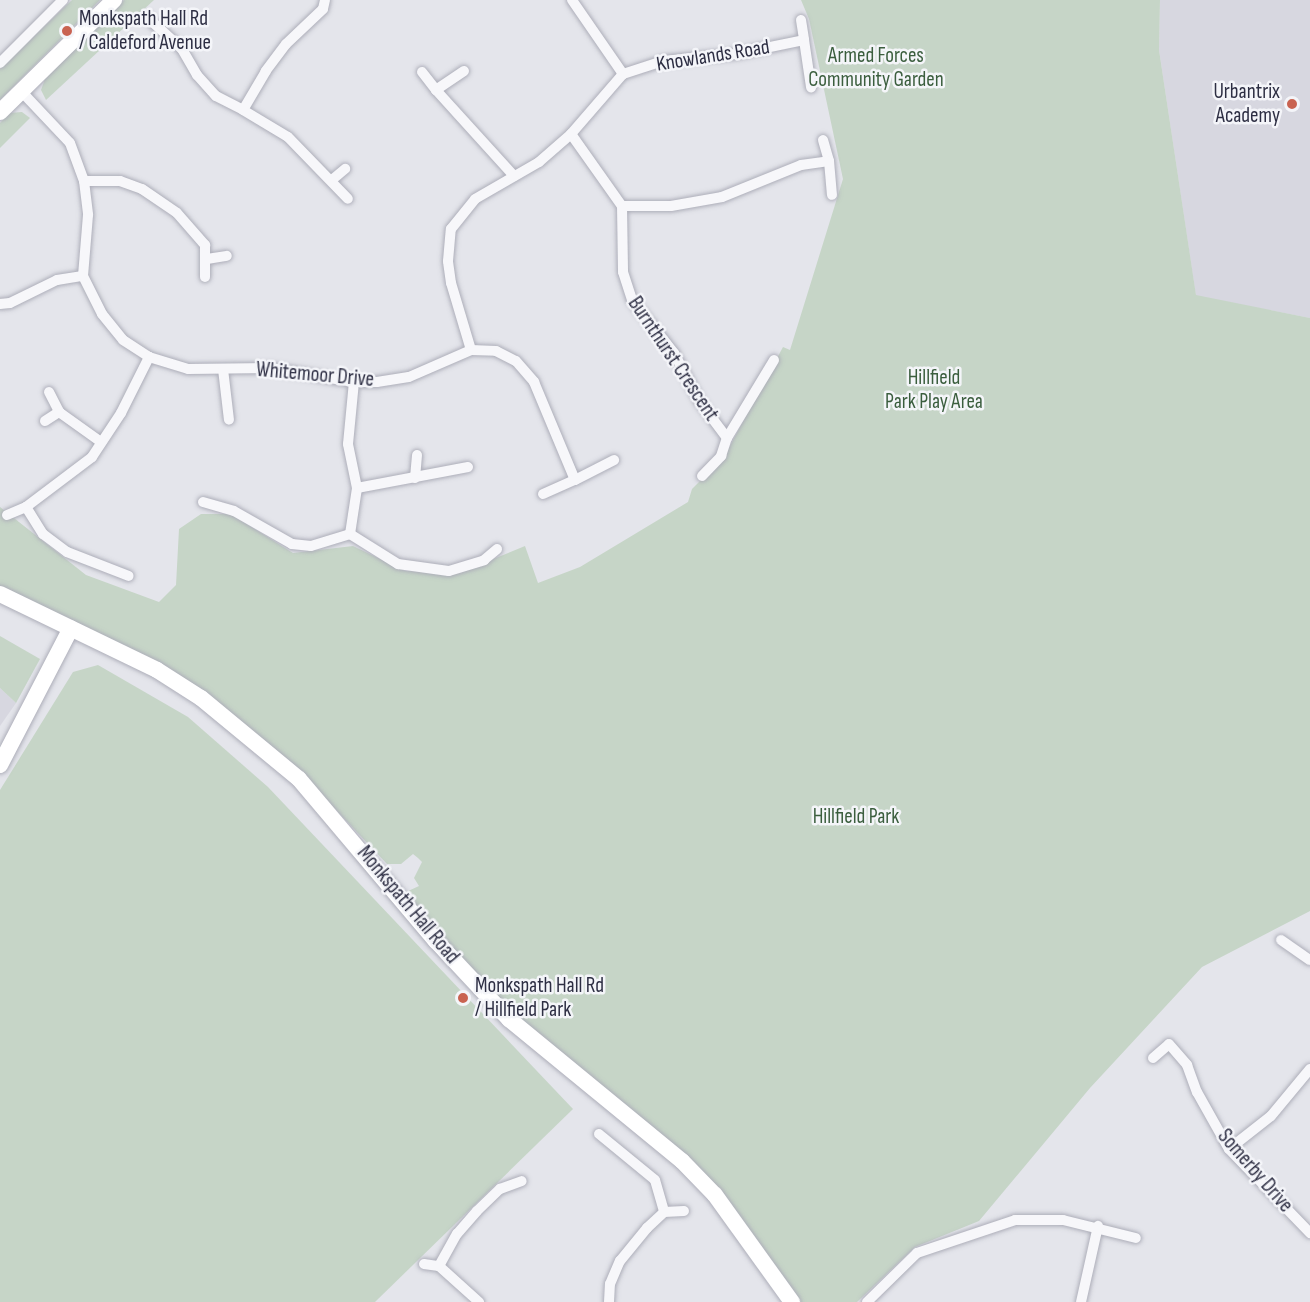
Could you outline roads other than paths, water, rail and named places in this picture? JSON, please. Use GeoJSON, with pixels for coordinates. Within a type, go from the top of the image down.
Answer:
{"type":"FeatureCollection","features":[{"type":"Feature","properties":{"kind":"street"},"geometry":{"type":"LineString","coordinates":[[0,61],[63,0]]}},
{"type":"Feature","properties":{"kind":"street"},"geometry":{"type":"LineString","coordinates":[[0,112],[114,0]]}},
{"type":"Feature","properties":{"kind":"street"},"geometry":{"type":"LineString","coordinates":[[243,110],[266,71],[286,44],[323,9],[325,0]]}},
{"type":"Feature","properties":{"kind":"street"},"geometry":{"type":"LineString","coordinates":[[471,350],[451,283],[450,235],[476,199],[539,162],[571,134],[623,74],[572,0]]}},
{"type":"Feature","properties":{"kind":"street"},"geometry":{"type":"LineString","coordinates":[[147,17],[182,49],[197,75],[216,96],[288,137],[333,179],[348,199]]}},
{"type":"Feature","properties":{"kind":"street"},"geometry":{"type":"LineString","coordinates":[[801,20],[811,87]]}},
{"type":"Feature","properties":{"kind":"street","name":"Knowlands Road"},"geometry":{"type":"LineString","coordinates":[[623,74],[663,61],[736,54],[804,40]]}},
{"type":"Feature","properties":{"kind":"street"},"geometry":{"type":"LineString","coordinates":[[436,90],[464,71]]}},
{"type":"Feature","properties":{"kind":"street"},"geometry":{"type":"LineString","coordinates":[[422,72],[514,176]]}},
{"type":"Feature","properties":{"kind":"street"},"geometry":{"type":"LineString","coordinates":[[0,304],[10,303],[57,280],[83,276],[88,215],[84,181],[70,143],[21,91]]}},
{"type":"Feature","properties":{"kind":"street"},"geometry":{"type":"LineString","coordinates":[[571,134],[622,206],[671,206],[722,197],[801,165],[829,161]]}},
{"type":"Feature","properties":{"kind":"street"},"geometry":{"type":"LineString","coordinates":[[823,140],[829,161],[832,195]]}},
{"type":"Feature","properties":{"kind":"street"},"geometry":{"type":"LineString","coordinates":[[333,179],[345,169]]}},
{"type":"Feature","properties":{"kind":"street"},"geometry":{"type":"LineString","coordinates":[[84,181],[120,181],[142,189],[195,231],[205,245],[207,259],[205,277]]}},
{"type":"Feature","properties":{"kind":"street","name":"Burnthurst Crescent"},"geometry":{"type":"LineString","coordinates":[[622,206],[625,285],[727,438]]}},
{"type":"Feature","properties":{"kind":"street"},"geometry":{"type":"LineString","coordinates":[[207,259],[227,256]]}},
{"type":"Feature","properties":{"kind":"street","name":"Whitemoor Drive"},"geometry":{"type":"LineString","coordinates":[[83,276],[102,314],[123,340],[149,357],[188,369],[270,368],[354,382],[409,377],[471,350],[496,351],[516,361],[534,381],[575,480]]}},
{"type":"Feature","properties":{"kind":"street"},"geometry":{"type":"LineString","coordinates":[[7,515],[26,507],[75,473],[121,413],[149,357]]}},
{"type":"Feature","properties":{"kind":"street","name":"Burnthurst Crescent"},"geometry":{"type":"LineString","coordinates":[[702,476],[721,456],[727,438],[774,360]]}},
{"type":"Feature","properties":{"kind":"street","name":"Whitemoor Drive"},"geometry":{"type":"LineString","coordinates":[[223,369],[229,420]]}},
{"type":"Feature","properties":{"kind":"street"},"geometry":{"type":"LineString","coordinates":[[350,534],[357,488],[348,444],[354,382]]}},
{"type":"Feature","properties":{"kind":"street"},"geometry":{"type":"LineString","coordinates":[[49,392],[59,412],[101,442]]}},
{"type":"Feature","properties":{"kind":"street"},"geometry":{"type":"LineString","coordinates":[[45,421],[59,412]]}},
{"type":"Feature","properties":{"kind":"street"},"geometry":{"type":"LineString","coordinates":[[415,478],[417,455]]}},
{"type":"Feature","properties":{"kind":"street"},"geometry":{"type":"LineString","coordinates":[[543,494],[614,460]]}},
{"type":"Feature","properties":{"kind":"street"},"geometry":{"type":"LineString","coordinates":[[357,488],[468,467]]}},
{"type":"Feature","properties":{"kind":"street"},"geometry":{"type":"LineString","coordinates":[[203,502],[234,511],[292,544],[312,546],[350,534]]}},
{"type":"Feature","properties":{"kind":"street"},"geometry":{"type":"LineString","coordinates":[[26,507],[35,525],[67,552],[129,576]]}},
{"type":"Feature","properties":{"kind":"street"},"geometry":{"type":"LineString","coordinates":[[350,534],[398,564],[449,571],[484,560],[497,549]]}},
{"type":"Feature","properties":{"kind":"street","name":"Monkspath Hall Road"},"geometry":{"type":"LineString","coordinates":[[0,594],[148,665],[201,698],[299,779],[436,941],[508,1019],[682,1161],[715,1195],[792,1302]]}},
{"type":"Feature","properties":{"kind":"street"},"geometry":{"type":"LineString","coordinates":[[0,765],[71,628]]}},
{"type":"Feature","properties":{"kind":"street"},"geometry":{"type":"LineString","coordinates":[[1281,940],[1308,952]]}},
{"type":"Feature","properties":{"kind":"street"},"geometry":{"type":"LineString","coordinates":[[1153,1058],[1169,1044],[1175,1034]]}},
{"type":"Feature","properties":{"kind":"street","name":"Somerby Drive"},"geometry":{"type":"LineString","coordinates":[[1169,1044],[1186,1065],[1197,1092],[1229,1149],[1310,1233]]}},
{"type":"Feature","properties":{"kind":"street"},"geometry":{"type":"LineString","coordinates":[[1229,1149],[1271,1116],[1310,1069]]}},
{"type":"Feature","properties":{"kind":"street"},"geometry":{"type":"LineString","coordinates":[[599,1134],[655,1180],[664,1212]]}},
{"type":"Feature","properties":{"kind":"street"},"geometry":{"type":"LineString","coordinates":[[439,1266],[457,1234],[477,1211],[500,1189],[522,1181]]}},
{"type":"Feature","properties":{"kind":"street"},"geometry":{"type":"LineString","coordinates":[[609,1302],[610,1284],[620,1262],[664,1212],[684,1211]]}},
{"type":"Feature","properties":{"kind":"street"},"geometry":{"type":"LineString","coordinates":[[867,1302],[917,1253],[1015,1220],[1064,1220],[1098,1226],[1136,1238]]}},
{"type":"Feature","properties":{"kind":"street"},"geometry":{"type":"LineString","coordinates":[[1081,1302],[1098,1226]]}},
{"type":"Feature","properties":{"kind":"street"},"geometry":{"type":"LineString","coordinates":[[424,1264],[439,1266],[479,1302]]}},
{"type":"Feature","properties":{"kind":"place","name":"Monkspath Hall Rd / Caldeford Avenue"},"geometry":{"type":"Point","coordinates":[67,31]}},
{"type":"Feature","properties":{"kind":"place","name":"Urbantrix Academy"},"geometry":{"type":"Point","coordinates":[1292,104]}},
{"type":"Feature","properties":{"kind":"place","name":"Monkspath Hall Rd / Hillfield Park"},"geometry":{"type":"Point","coordinates":[463,998]}},
{"type":"Feature","properties":{"kind":"park label","name":"Armed Forces Community Garden"},"geometry":{"type":"Point","coordinates":[876,68]}},
{"type":"Feature","properties":{"kind":"park label","name":"Hillfield Park Play Area"},"geometry":{"type":"Point","coordinates":[934,390]}},
{"type":"Feature","properties":{"kind":"park label","name":"Hillfield Park"},"geometry":{"type":"Point","coordinates":[856,817]}}]}
